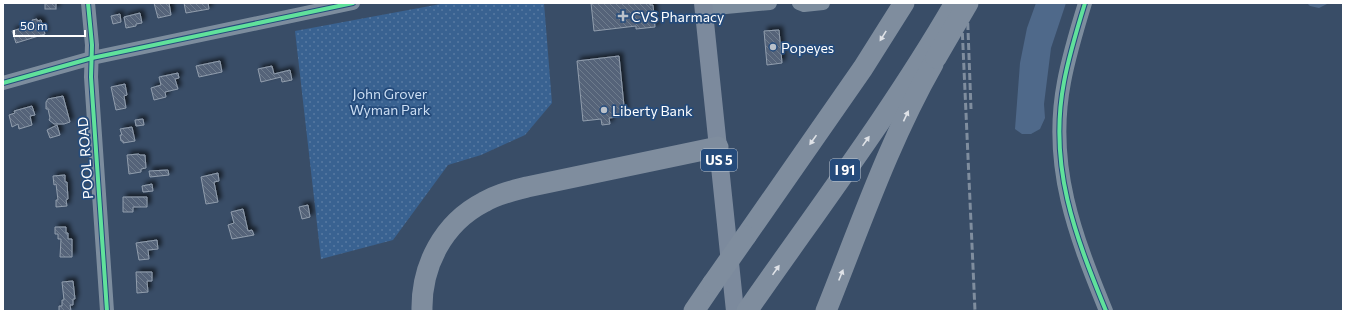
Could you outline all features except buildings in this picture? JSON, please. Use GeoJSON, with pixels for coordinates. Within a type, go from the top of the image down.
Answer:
{"type":"FeatureCollection","features":[{"type":"Feature","properties":{"kind":"highway"},"geometry":{"type":"LineString","coordinates":[[694,311],[855,79],[904,3]]}},
{"type":"Feature","properties":{"kind":"highway","name":"I 91"},"geometry":{"type":"LineString","coordinates":[[750,306],[880,120],[935,37],[955,3]]}},
{"type":"Feature","properties":{"kind":"highway"},"geometry":{"type":"LineString","coordinates":[[826,311],[895,138],[916,94],[968,3]]}},
{"type":"Feature","properties":{"kind":"highway"},"geometry":{"type":"LineString","coordinates":[[422,311],[424,281],[437,247],[447,232],[460,218],[484,202],[502,194],[527,187],[719,154]]}},
{"type":"Feature","properties":{"kind":"highway"},"geometry":{"type":"LineString","coordinates":[[436,311],[436,293],[438,282],[448,256],[464,233],[475,223],[492,212],[524,201],[719,154]]}},
{"type":"Feature","properties":{"kind":"highway"},"geometry":{"type":"LineString","coordinates":[[682,311],[710,287]]}},
{"type":"Feature","properties":{"kind":"main road","name":"US 5"},"geometry":{"type":"LineString","coordinates":[[703,6],[735,311]]}},
{"type":"Feature","properties":{"kind":"street","name":"POOL ROAD"},"geometry":{"type":"LineString","coordinates":[[88,3],[92,45],[91,77],[107,311]]}},
{"type":"Feature","properties":{"kind":"street"},"geometry":{"type":"LineString","coordinates":[[3,83],[92,58],[353,3]]}},
{"type":"Feature","properties":{"kind":"street"},"geometry":{"type":"LineString","coordinates":[[703,6],[770,3]]}},
{"type":"Feature","properties":{"kind":"street"},"geometry":{"type":"LineString","coordinates":[[799,3],[804,6],[823,3]]}},
{"type":"Feature","properties":{"kind":"street"},"geometry":{"type":"LineString","coordinates":[[1085,3],[1070,55],[1064,83],[1060,113],[1059,151],[1063,182],[1070,212],[1079,242],[1106,311]]}},
{"type":"Feature","properties":{"kind":"green space","name":"John Grover Wyman Park"},"geometry":{"type":"Polygon","coordinates":[[[446,3],[544,3],[552,103],[525,135],[481,155],[448,165],[393,240],[321,259],[295,31],[446,3]]]}},
{"type":"Feature","properties":{"kind":"shaded area"},"geometry":{"type":"Polygon","coordinates":[[[1036,3],[1066,3],[1051,48],[1044,104],[1045,118],[1040,129],[1031,134],[1022,134],[1015,129],[1020,63],[1027,28],[1036,3]]]}},
{"type":"Feature","properties":{"kind":"shaded area"},"geometry":{"type":"Polygon","coordinates":[[[1307,3],[1343,4],[1327,4],[1319,8],[1310,6],[1307,3]]]}},
{"type":"Feature","properties":{"kind":"railway"},"geometry":{"type":"LineString","coordinates":[[961,3],[975,311]]}},
{"type":"Feature","properties":{"kind":"railway"},"geometry":{"type":"LineString","coordinates":[[967,3],[971,109]]}},
{"type":"Feature","properties":{"kind":"cycle path"},"geometry":{"type":"LineString","coordinates":[[88,3],[92,45],[91,77],[107,311]]}},
{"type":"Feature","properties":{"kind":"cycle path"},"geometry":{"type":"LineString","coordinates":[[3,83],[92,58],[353,3]]}},
{"type":"Feature","properties":{"kind":"cycle path"},"geometry":{"type":"LineString","coordinates":[[1085,3],[1064,82],[1060,113],[1059,143],[1067,200],[1084,255],[1106,311]]}},
{"type":"Feature","properties":{"kind":"place","name":"CVS Pharmacy"},"geometry":{"type":"Point","coordinates":[623,16]}},
{"type":"Feature","properties":{"kind":"place","name":"Popeyes"},"geometry":{"type":"Point","coordinates":[773,47]}},
{"type":"Feature","properties":{"kind":"place","name":"Liberty Bank"},"geometry":{"type":"Point","coordinates":[604,110]}}]}
